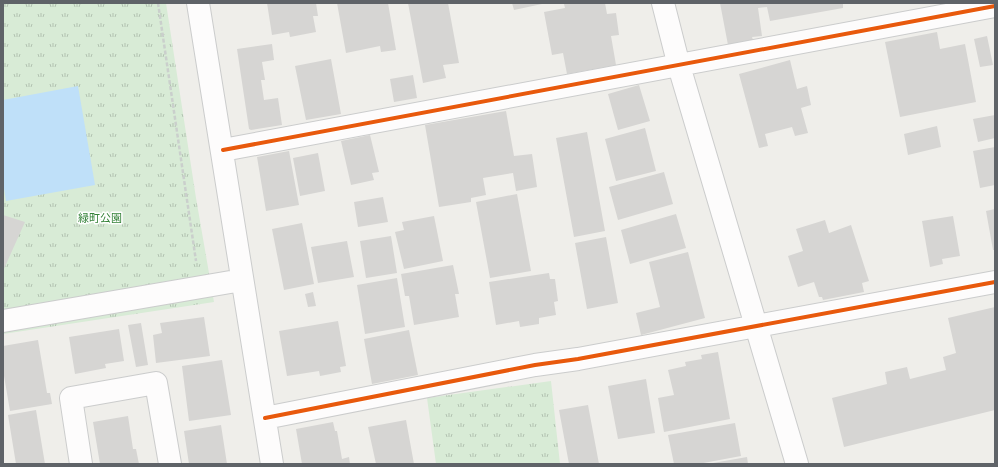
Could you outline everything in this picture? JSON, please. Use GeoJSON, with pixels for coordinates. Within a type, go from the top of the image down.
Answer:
{"type":"FeatureCollection","features":[{"type":"Feature","properties":{"kind":"street"},"geometry":{"type":"LineString","coordinates":[[198,3],[223,150],[242,280],[272,464]]}},
{"type":"Feature","properties":{"kind":"street"},"geometry":{"type":"LineString","coordinates":[[663,3],[678,66],[757,326],[797,464]]}},
{"type":"Feature","properties":{"kind":"street"},"geometry":{"type":"LineString","coordinates":[[223,150],[995,6]]}},
{"type":"Feature","properties":{"kind":"street"},"geometry":{"type":"LineString","coordinates":[[3,321],[242,280]]}},
{"type":"Feature","properties":{"kind":"street"},"geometry":{"type":"LineString","coordinates":[[265,418],[535,365],[578,359],[995,282]]}},
{"type":"Feature","properties":{"kind":"street"},"geometry":{"type":"LineString","coordinates":[[81,464],[71,398],[156,383],[170,464]]}},
{"type":"Feature","properties":{"kind":"path"},"geometry":{"type":"LineString","coordinates":[[158,3],[196,264]]}},
{"type":"Feature","properties":{"kind":"green space","name":"緑町公園"},"geometry":{"type":"Polygon","coordinates":[[[3,3],[166,3],[196,198],[214,302],[3,334],[3,3]]]}},
{"type":"Feature","properties":{"kind":"green space"},"geometry":{"type":"Polygon","coordinates":[[[551,381],[560,464],[436,464],[427,398],[551,381]]]}},
{"type":"Feature","properties":{"kind":"water"},"geometry":{"type":"Polygon","coordinates":[[[78,86],[95,185],[6,201],[3,182],[3,100],[78,86]]]}},
{"type":"Feature","properties":{"kind":"building"},"geometry":{"type":"Polygon","coordinates":[[[267,3],[316,3],[318,16],[313,16],[316,32],[290,37],[289,32],[272,35],[267,3]]]}},
{"type":"Feature","properties":{"kind":"building"},"geometry":{"type":"Polygon","coordinates":[[[337,3],[388,3],[396,50],[381,52],[380,46],[346,53],[337,3]]]}},
{"type":"Feature","properties":{"kind":"building"},"geometry":{"type":"Polygon","coordinates":[[[408,3],[448,3],[459,63],[443,65],[446,78],[423,83],[408,3]]]}},
{"type":"Feature","properties":{"kind":"building"},"geometry":{"type":"Polygon","coordinates":[[[512,3],[542,3],[542,4],[514,10],[512,3]]]}},
{"type":"Feature","properties":{"kind":"building"},"geometry":{"type":"Polygon","coordinates":[[[605,3],[607,14],[616,13],[619,35],[611,36],[616,65],[567,74],[563,53],[552,55],[544,12],[565,8],[564,4],[605,3]]]}},
{"type":"Feature","properties":{"kind":"building"},"geometry":{"type":"Polygon","coordinates":[[[720,3],[843,3],[843,8],[770,21],[767,7],[758,8],[762,36],[752,37],[753,40],[728,45],[720,3]]]}},
{"type":"Feature","properties":{"kind":"building"},"geometry":{"type":"Polygon","coordinates":[[[937,32],[940,49],[965,44],[976,102],[900,117],[885,42],[937,32]]]}},
{"type":"Feature","properties":{"kind":"building"},"geometry":{"type":"Polygon","coordinates":[[[987,36],[993,65],[980,67],[974,39],[987,36]]]}},
{"type":"Feature","properties":{"kind":"building"},"geometry":{"type":"Polygon","coordinates":[[[272,44],[274,60],[262,62],[265,80],[261,80],[264,100],[278,98],[282,125],[251,130],[249,129],[237,49],[272,44]]]}},
{"type":"Feature","properties":{"kind":"building"},"geometry":{"type":"Polygon","coordinates":[[[331,59],[341,114],[306,120],[295,66],[331,59]]]}},
{"type":"Feature","properties":{"kind":"building"},"geometry":{"type":"Polygon","coordinates":[[[790,60],[797,89],[807,86],[811,105],[801,108],[808,133],[795,136],[792,127],[765,134],[768,146],[759,148],[739,74],[790,60]]]}},
{"type":"Feature","properties":{"kind":"building"},"geometry":{"type":"Polygon","coordinates":[[[413,75],[417,98],[394,102],[390,79],[413,75]]]}},
{"type":"Feature","properties":{"kind":"building"},"geometry":{"type":"Polygon","coordinates":[[[639,85],[650,121],[618,130],[608,94],[639,85]]]}},
{"type":"Feature","properties":{"kind":"building"},"geometry":{"type":"Polygon","coordinates":[[[506,111],[514,156],[532,154],[537,187],[516,191],[513,173],[483,178],[486,195],[471,198],[471,202],[439,207],[425,125],[506,111]]]}},
{"type":"Feature","properties":{"kind":"building"},"geometry":{"type":"Polygon","coordinates":[[[995,115],[995,138],[978,142],[973,119],[995,115]]]}},
{"type":"Feature","properties":{"kind":"building"},"geometry":{"type":"Polygon","coordinates":[[[937,126],[941,147],[908,155],[904,134],[937,126]]]}},
{"type":"Feature","properties":{"kind":"building"},"geometry":{"type":"Polygon","coordinates":[[[645,128],[656,171],[616,181],[605,139],[645,128]]]}},
{"type":"Feature","properties":{"kind":"building"},"geometry":{"type":"Polygon","coordinates":[[[587,132],[605,231],[574,237],[556,138],[587,132]]]}},
{"type":"Feature","properties":{"kind":"building"},"geometry":{"type":"Polygon","coordinates":[[[370,135],[379,172],[372,173],[374,180],[351,185],[341,141],[370,135]]]}},
{"type":"Feature","properties":{"kind":"building"},"geometry":{"type":"Polygon","coordinates":[[[995,147],[995,185],[980,188],[973,151],[995,147]]]}},
{"type":"Feature","properties":{"kind":"building"},"geometry":{"type":"Polygon","coordinates":[[[289,151],[299,205],[266,211],[257,157],[289,151]]]}},
{"type":"Feature","properties":{"kind":"building"},"geometry":{"type":"Polygon","coordinates":[[[318,153],[325,191],[300,196],[293,158],[318,153]]]}},
{"type":"Feature","properties":{"kind":"building"},"geometry":{"type":"Polygon","coordinates":[[[664,172],[673,204],[618,220],[609,187],[664,172]]]}},
{"type":"Feature","properties":{"kind":"building"},"geometry":{"type":"Polygon","coordinates":[[[517,194],[531,271],[490,278],[476,202],[517,194]]]}},
{"type":"Feature","properties":{"kind":"building"},"geometry":{"type":"Polygon","coordinates":[[[383,197],[388,222],[358,227],[354,202],[383,197]]]}},
{"type":"Feature","properties":{"kind":"building"},"geometry":{"type":"Polygon","coordinates":[[[995,209],[995,250],[993,250],[986,211],[995,209]]]}},
{"type":"Feature","properties":{"kind":"building"},"geometry":{"type":"Polygon","coordinates":[[[676,214],[686,248],[630,264],[621,230],[676,214]]]}},
{"type":"Feature","properties":{"kind":"building"},"geometry":{"type":"Polygon","coordinates":[[[3,215],[25,222],[3,271],[3,215]]]}},
{"type":"Feature","properties":{"kind":"building"},"geometry":{"type":"Polygon","coordinates":[[[434,216],[443,261],[404,269],[395,232],[404,230],[402,222],[434,216]]]}},
{"type":"Feature","properties":{"kind":"building"},"geometry":{"type":"Polygon","coordinates":[[[953,216],[960,256],[942,259],[943,264],[930,267],[922,221],[953,216]]]}},
{"type":"Feature","properties":{"kind":"building"},"geometry":{"type":"Polygon","coordinates":[[[825,220],[829,233],[851,225],[869,281],[862,283],[864,292],[823,300],[822,297],[819,297],[814,282],[798,287],[788,256],[803,251],[796,229],[825,220]]]}},
{"type":"Feature","properties":{"kind":"building"},"geometry":{"type":"Polygon","coordinates":[[[302,223],[314,284],[284,290],[272,229],[302,223]]]}},
{"type":"Feature","properties":{"kind":"building"},"geometry":{"type":"Polygon","coordinates":[[[391,236],[397,273],[366,278],[360,241],[391,236]]]}},
{"type":"Feature","properties":{"kind":"building"},"geometry":{"type":"Polygon","coordinates":[[[606,237],[618,303],[587,309],[575,243],[606,237]]]}},
{"type":"Feature","properties":{"kind":"building"},"geometry":{"type":"Polygon","coordinates":[[[347,241],[354,277],[318,283],[311,247],[347,241]]]}},
{"type":"Feature","properties":{"kind":"building"},"geometry":{"type":"Polygon","coordinates":[[[688,252],[705,318],[641,335],[636,313],[660,307],[649,262],[688,252]]]}},
{"type":"Feature","properties":{"kind":"building"},"geometry":{"type":"Polygon","coordinates":[[[453,265],[459,294],[455,294],[459,317],[414,325],[409,296],[405,296],[401,274],[453,265]]]}},
{"type":"Feature","properties":{"kind":"building"},"geometry":{"type":"Polygon","coordinates":[[[549,273],[550,279],[555,279],[558,301],[554,302],[556,315],[539,318],[539,324],[520,327],[519,321],[496,325],[489,282],[549,273]]]}},
{"type":"Feature","properties":{"kind":"building"},"geometry":{"type":"Polygon","coordinates":[[[397,278],[405,327],[365,334],[357,285],[397,278]]]}},
{"type":"Feature","properties":{"kind":"building"},"geometry":{"type":"Polygon","coordinates":[[[313,292],[316,306],[308,307],[305,294],[313,292]]]}},
{"type":"Feature","properties":{"kind":"building"},"geometry":{"type":"Polygon","coordinates":[[[995,307],[995,410],[844,447],[832,398],[887,384],[885,372],[907,367],[910,379],[946,370],[943,357],[956,353],[948,318],[995,307]]]}},
{"type":"Feature","properties":{"kind":"building"},"geometry":{"type":"Polygon","coordinates":[[[204,317],[210,356],[156,363],[153,335],[162,333],[160,323],[204,317]]]}},
{"type":"Feature","properties":{"kind":"building"},"geometry":{"type":"Polygon","coordinates":[[[338,321],[346,366],[340,367],[341,372],[320,376],[319,371],[287,376],[279,331],[338,321]]]}},
{"type":"Feature","properties":{"kind":"building"},"geometry":{"type":"Polygon","coordinates":[[[141,323],[148,365],[136,367],[128,325],[141,323]]]}},
{"type":"Feature","properties":{"kind":"building"},"geometry":{"type":"Polygon","coordinates":[[[119,329],[124,361],[105,364],[106,368],[75,374],[69,337],[119,329]]]}},
{"type":"Feature","properties":{"kind":"building"},"geometry":{"type":"Polygon","coordinates":[[[409,330],[418,375],[372,384],[364,339],[409,330]]]}},
{"type":"Feature","properties":{"kind":"building"},"geometry":{"type":"Polygon","coordinates":[[[38,340],[47,393],[50,393],[52,404],[10,411],[3,370],[3,346],[38,340]]]}},
{"type":"Feature","properties":{"kind":"building"},"geometry":{"type":"Polygon","coordinates":[[[718,352],[730,419],[664,432],[658,398],[674,395],[668,370],[686,366],[685,362],[702,359],[701,355],[718,352]]]}},
{"type":"Feature","properties":{"kind":"building"},"geometry":{"type":"Polygon","coordinates":[[[222,360],[231,415],[189,421],[182,366],[222,360]]]}},
{"type":"Feature","properties":{"kind":"building"},"geometry":{"type":"Polygon","coordinates":[[[646,379],[655,433],[618,439],[608,386],[646,379]]]}},
{"type":"Feature","properties":{"kind":"building"},"geometry":{"type":"Polygon","coordinates":[[[588,405],[599,464],[569,464],[559,410],[588,405]]]}},
{"type":"Feature","properties":{"kind":"building"},"geometry":{"type":"Polygon","coordinates":[[[36,410],[45,464],[16,464],[8,415],[36,410]]]}},
{"type":"Feature","properties":{"kind":"building"},"geometry":{"type":"Polygon","coordinates":[[[128,416],[133,449],[136,449],[139,464],[100,464],[93,422],[128,416]]]}},
{"type":"Feature","properties":{"kind":"building"},"geometry":{"type":"Polygon","coordinates":[[[406,420],[414,464],[376,464],[368,427],[406,420]]]}},
{"type":"Feature","properties":{"kind":"building"},"geometry":{"type":"Polygon","coordinates":[[[333,422],[335,431],[337,431],[342,459],[349,457],[350,464],[302,464],[296,429],[333,422]]]}},
{"type":"Feature","properties":{"kind":"building"},"geometry":{"type":"Polygon","coordinates":[[[735,423],[741,456],[698,464],[674,464],[668,435],[735,423]]]}},
{"type":"Feature","properties":{"kind":"building"},"geometry":{"type":"Polygon","coordinates":[[[221,425],[227,464],[189,464],[184,431],[221,425]]]}},
{"type":"Feature","properties":{"kind":"building"},"geometry":{"type":"Polygon","coordinates":[[[747,457],[748,464],[713,464],[713,463],[747,457]]]}},
{"type":"Feature","properties":{"kind":"cycle path"},"geometry":{"type":"LineString","coordinates":[[223,150],[995,6]]}},
{"type":"Feature","properties":{"kind":"cycle path"},"geometry":{"type":"LineString","coordinates":[[265,418],[535,365],[578,359],[995,282]]}}]}
